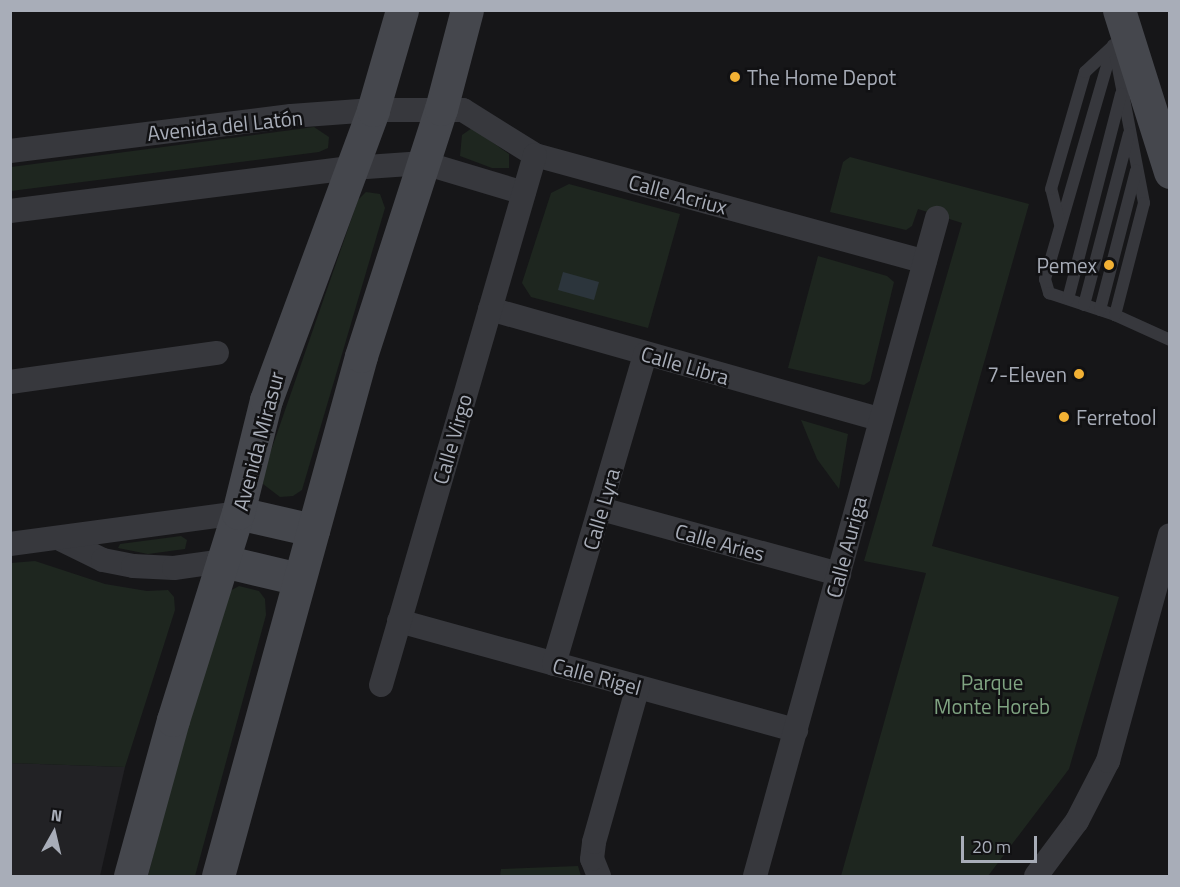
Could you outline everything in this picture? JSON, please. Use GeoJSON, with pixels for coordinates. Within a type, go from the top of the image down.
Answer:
{"type":"FeatureCollection","features":[{"type":"Feature","properties":{"kind":"street","name":"Avenida Mirasur"},"geometry":{"type":"LineString","coordinates":[[130,876],[173,720],[238,513],[266,400],[373,110],[402,10]]}},
{"type":"Feature","properties":{"kind":"street"},"geometry":{"type":"LineString","coordinates":[[218,876],[361,356],[441,109],[467,10]]}},
{"type":"Feature","properties":{"kind":"street"},"geometry":{"type":"LineString","coordinates":[[1119,10],[1170,172]]}},
{"type":"Feature","properties":{"kind":"street","name":"Avenida del Latón"},"geometry":{"type":"LineString","coordinates":[[10,151],[236,122],[373,110],[441,109]]}},
{"type":"Feature","properties":{"kind":"street","name":"Calle Acriux"},"geometry":{"type":"LineString","coordinates":[[441,109],[463,110],[535,156],[925,262]]}},
{"type":"Feature","properties":{"kind":"street","name":"Calle Virgo"},"geometry":{"type":"LineString","coordinates":[[381,685],[535,156]]}},
{"type":"Feature","properties":{"kind":"street"},"geometry":{"type":"LineString","coordinates":[[10,211],[352,168],[424,163],[524,193]]}},
{"type":"Feature","properties":{"kind":"street","name":"Calle Auriga"},"geometry":{"type":"LineString","coordinates":[[755,876],[937,218]]}},
{"type":"Feature","properties":{"kind":"street","name":"Calle Libra"},"geometry":{"type":"LineString","coordinates":[[490,309],[881,420]]}},
{"type":"Feature","properties":{"kind":"street"},"geometry":{"type":"LineString","coordinates":[[10,382],[217,352]]}},
{"type":"Feature","properties":{"kind":"street","name":"Calle Lyra"},"geometry":{"type":"LineString","coordinates":[[554,664],[602,509],[645,354]]}},
{"type":"Feature","properties":{"kind":"street","name":"Calle Aries"},"geometry":{"type":"LineString","coordinates":[[602,509],[839,574]]}},
{"type":"Feature","properties":{"kind":"street"},"geometry":{"type":"LineString","coordinates":[[10,544],[238,513],[313,530]]}},
{"type":"Feature","properties":{"kind":"street"},"geometry":{"type":"LineString","coordinates":[[1036,876],[1077,821],[1108,761],[1170,535]]}},
{"type":"Feature","properties":{"kind":"street"},"geometry":{"type":"LineString","coordinates":[[58,538],[103,560],[133,566],[174,568],[223,561],[299,579]]}},
{"type":"Feature","properties":{"kind":"street","name":"Calle Rigel"},"geometry":{"type":"LineString","coordinates":[[399,621],[796,730]]}},
{"type":"Feature","properties":{"kind":"street"},"geometry":{"type":"LineString","coordinates":[[599,876],[592,859],[594,842],[638,687]]}},
{"type":"Feature","properties":{"kind":"lane"},"geometry":{"type":"LineString","coordinates":[[1113,10],[1113,45],[1144,203],[1114,315]]}},
{"type":"Feature","properties":{"kind":"lane"},"geometry":{"type":"LineString","coordinates":[[1113,45],[1045,279],[1049,293],[1114,315],[1170,340]]}},
{"type":"Feature","properties":{"kind":"lane"},"geometry":{"type":"LineString","coordinates":[[1060,225],[1051,189],[1085,72],[1113,45]]}},
{"type":"Feature","properties":{"kind":"lane"},"geometry":{"type":"LineString","coordinates":[[1068,299],[1122,90]]}},
{"type":"Feature","properties":{"kind":"lane"},"geometry":{"type":"LineString","coordinates":[[1084,304],[1130,130]]}},
{"type":"Feature","properties":{"kind":"lane"},"geometry":{"type":"LineString","coordinates":[[1100,310],[1137,167]]}},
{"type":"Feature","properties":{"kind":"shaded area"},"geometry":{"type":"Polygon","coordinates":[[[563,272],[599,282],[594,300],[558,290],[563,272]]]}},
{"type":"Feature","properties":{"kind":"shaded area"},"geometry":{"type":"Polygon","coordinates":[[[11,763],[125,767],[100,876],[11,876],[11,763]]]}},
{"type":"Feature","properties":{"kind":"green space"},"geometry":{"type":"Polygon","coordinates":[[[314,127],[329,137],[328,148],[319,152],[11,191],[11,167],[314,127]]]}},
{"type":"Feature","properties":{"kind":"green space"},"geometry":{"type":"Polygon","coordinates":[[[472,128],[509,154],[509,168],[492,168],[460,156],[462,135],[472,128]]]}},
{"type":"Feature","properties":{"kind":"green space","name":"Parque Monte Horeb"},"geometry":{"type":"Polygon","coordinates":[[[850,157],[1029,204],[932,546],[1119,597],[1069,769],[988,876],[841,876],[926,573],[864,561],[962,223],[918,209],[912,226],[906,230],[830,212],[843,162],[850,157]]]}},
{"type":"Feature","properties":{"kind":"green space"},"geometry":{"type":"Polygon","coordinates":[[[569,184],[680,214],[648,328],[531,297],[522,283],[551,193],[569,184]]]}},
{"type":"Feature","properties":{"kind":"green space"},"geometry":{"type":"Polygon","coordinates":[[[366,192],[380,194],[385,208],[302,490],[293,496],[280,497],[263,484],[265,468],[358,200],[366,192]]]}},
{"type":"Feature","properties":{"kind":"green space"},"geometry":{"type":"Polygon","coordinates":[[[818,256],[887,276],[894,282],[870,381],[864,385],[788,368],[818,256]]]}},
{"type":"Feature","properties":{"kind":"green space"},"geometry":{"type":"Polygon","coordinates":[[[801,420],[848,434],[839,489],[817,459],[801,420]]]}},
{"type":"Feature","properties":{"kind":"green space"},"geometry":{"type":"Polygon","coordinates":[[[181,536],[187,540],[185,549],[148,554],[118,548],[120,544],[181,536]]]}},
{"type":"Feature","properties":{"kind":"green space"},"geometry":{"type":"Polygon","coordinates":[[[35,561],[105,584],[147,591],[168,590],[174,597],[175,610],[125,767],[11,763],[11,563],[35,561]]]}},
{"type":"Feature","properties":{"kind":"green space"},"geometry":{"type":"Polygon","coordinates":[[[239,586],[259,591],[265,599],[266,615],[195,876],[148,876],[188,718],[228,592],[239,586]]]}},
{"type":"Feature","properties":{"kind":"green space"},"geometry":{"type":"Polygon","coordinates":[[[578,866],[581,876],[500,876],[501,869],[578,866]]]}},
{"type":"Feature","properties":{"kind":"place","name":"The Home Depot"},"geometry":{"type":"Point","coordinates":[735,77]}},
{"type":"Feature","properties":{"kind":"place","name":"Pemex"},"geometry":{"type":"Point","coordinates":[1109,265]}},
{"type":"Feature","properties":{"kind":"place","name":"7-Eleven"},"geometry":{"type":"Point","coordinates":[1079,374]}},
{"type":"Feature","properties":{"kind":"place","name":"Ferretool"},"geometry":{"type":"Point","coordinates":[1064,417]}}]}
